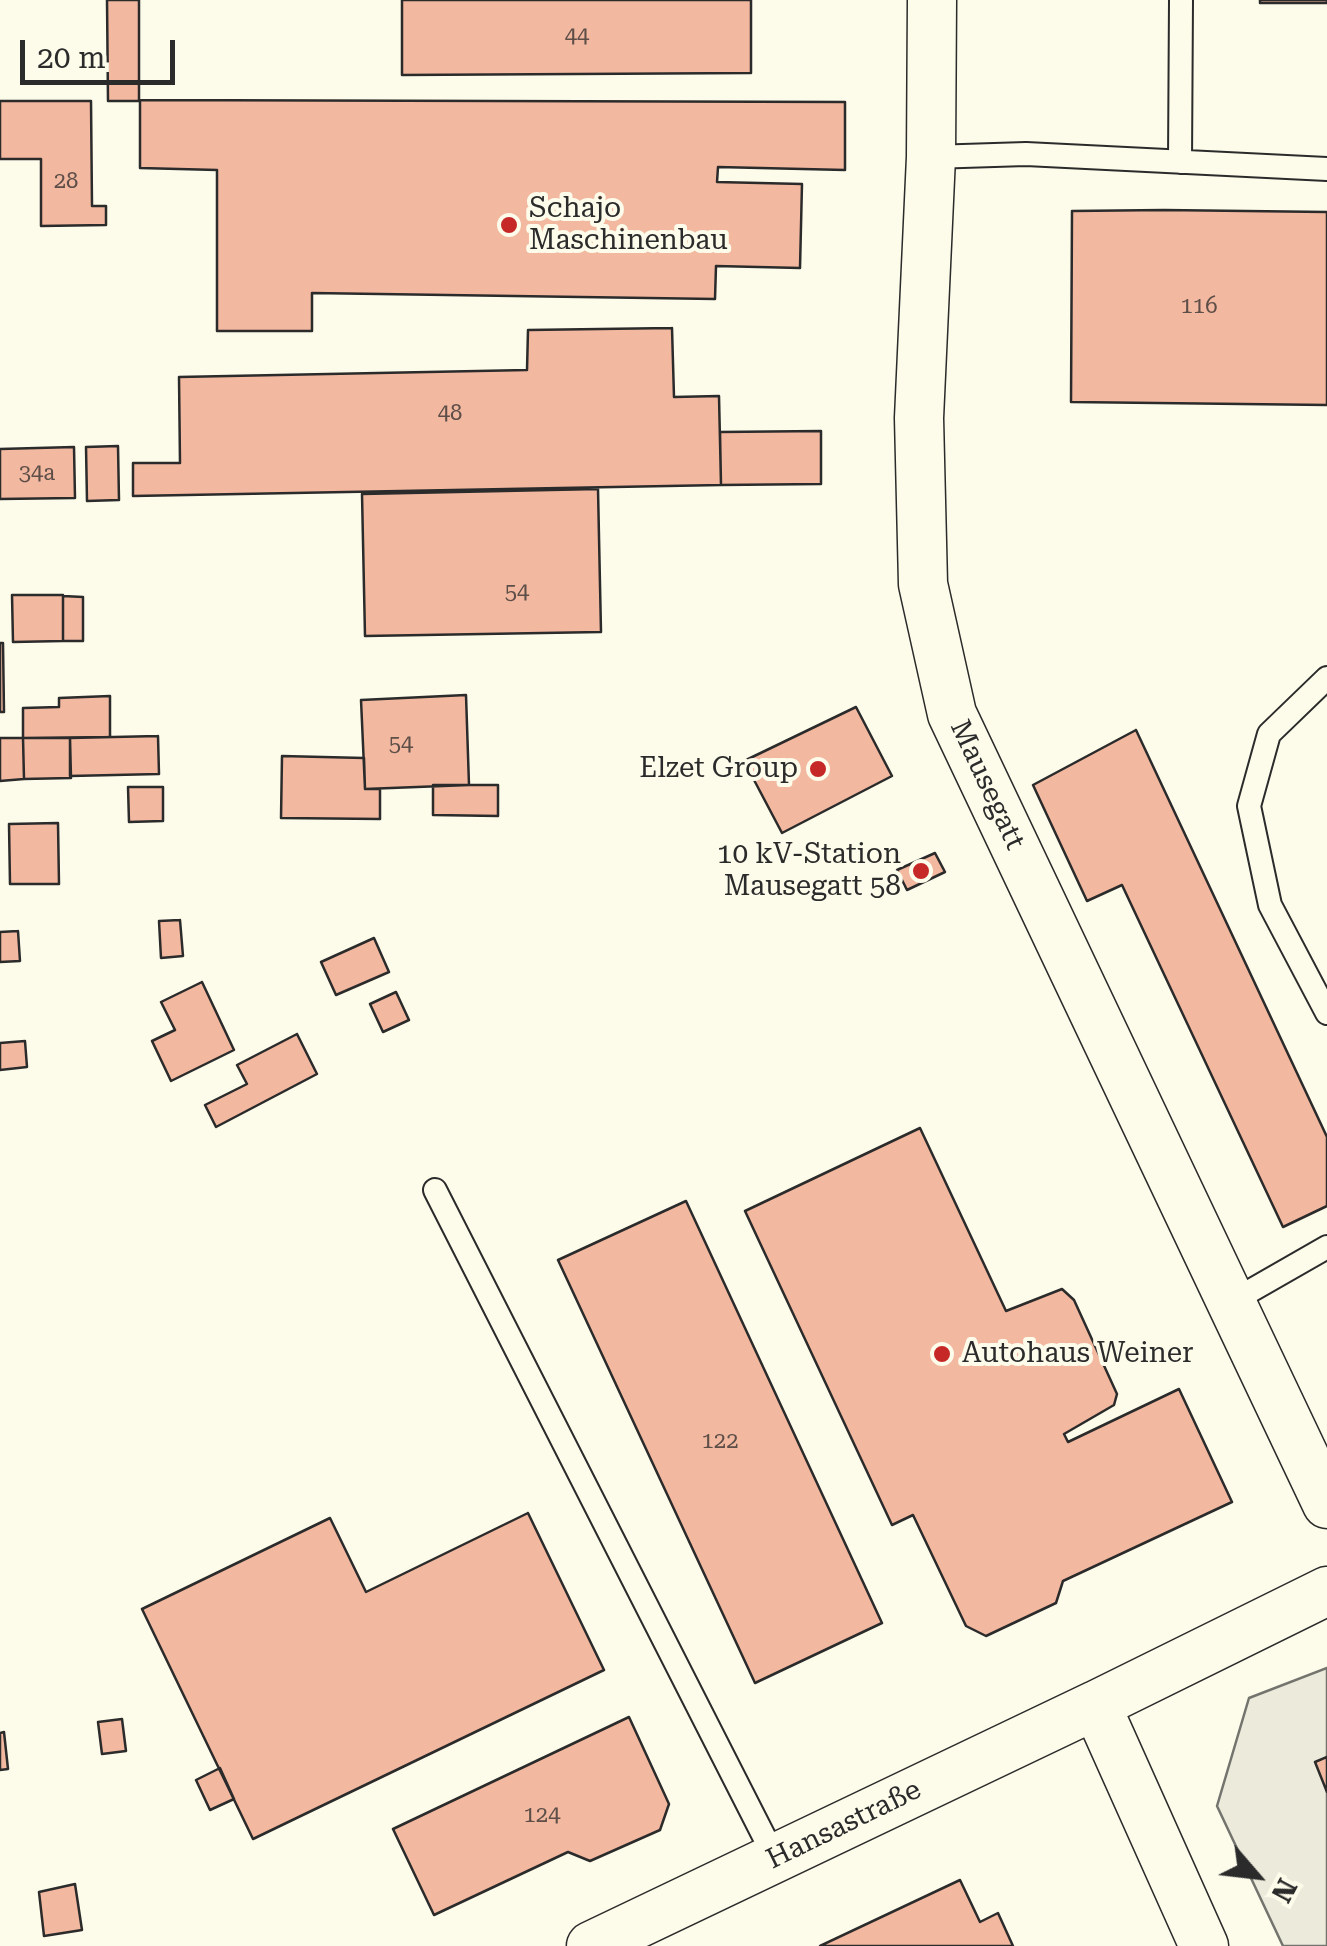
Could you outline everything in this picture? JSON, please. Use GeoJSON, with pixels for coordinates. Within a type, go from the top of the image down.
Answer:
{"type":"FeatureCollection","features":[{"type":"Feature","properties":{"kind":"street","name":"Mausegatt"},"geometry":{"type":"LineString","coordinates":[[932,0],[931,156],[919,418],[922,584],[952,714],[1327,1504]]}},
{"type":"Feature","properties":{"kind":"street","name":"Hansastraße"},"geometry":{"type":"LineString","coordinates":[[591,1946],[1327,1591]]}},
{"type":"Feature","properties":{"kind":"street"},"geometry":{"type":"LineString","coordinates":[[1096,1705],[1204,1946]]}},
{"type":"Feature","properties":{"kind":"lane"},"geometry":{"type":"LineString","coordinates":[[1180,162],[1181,0]]}},
{"type":"Feature","properties":{"kind":"lane"},"geometry":{"type":"LineString","coordinates":[[931,156],[1026,154],[1327,169]]}},
{"type":"Feature","properties":{"kind":"lane"},"geometry":{"type":"LineString","coordinates":[[1327,678],[1269,734],[1249,806],[1270,905],[1327,1013]]}},
{"type":"Feature","properties":{"kind":"lane"},"geometry":{"type":"LineString","coordinates":[[435,1190],[775,1858]]}},
{"type":"Feature","properties":{"kind":"lane"},"geometry":{"type":"LineString","coordinates":[[1231,1302],[1327,1247]]}},
{"type":"Feature","properties":{"kind":"shaded area"},"geometry":{"type":"Polygon","coordinates":[[[1327,1668],[1327,1946],[1283,1946],[1217,1806],[1249,1698],[1327,1668]]]}},
{"type":"Feature","properties":{"kind":"building"},"geometry":{"type":"Polygon","coordinates":[[[107,0],[139,0],[139,101],[108,101],[107,0]]]}},
{"type":"Feature","properties":{"kind":"building"},"geometry":{"type":"Polygon","coordinates":[[[402,0],[751,0],[751,73],[402,75],[402,0]]]}},
{"type":"Feature","properties":{"kind":"building"},"geometry":{"type":"Polygon","coordinates":[[[1327,0],[1327,3],[1260,3],[1327,0]]]}},
{"type":"Feature","properties":{"kind":"building","name":"Schajo Maschinenbau"},"geometry":{"type":"Polygon","coordinates":[[[140,100],[845,102],[845,170],[718,167],[717,182],[802,184],[800,268],[716,266],[715,299],[312,293],[312,331],[217,331],[217,170],[140,168],[140,100]]]}},
{"type":"Feature","properties":{"kind":"building"},"geometry":{"type":"Polygon","coordinates":[[[0,101],[91,101],[92,206],[106,206],[106,225],[41,226],[41,159],[0,159],[0,101]]]}},
{"type":"Feature","properties":{"kind":"building"},"geometry":{"type":"Polygon","coordinates":[[[1072,211],[1327,212],[1327,405],[1071,402],[1072,211]]]}},
{"type":"Feature","properties":{"kind":"building"},"geometry":{"type":"Polygon","coordinates":[[[672,328],[674,397],[719,396],[721,485],[133,496],[133,463],[180,463],[179,377],[527,370],[528,330],[672,328]]]}},
{"type":"Feature","properties":{"kind":"building"},"geometry":{"type":"Polygon","coordinates":[[[821,431],[821,484],[721,485],[720,432],[821,431]]]}},
{"type":"Feature","properties":{"kind":"building"},"geometry":{"type":"Polygon","coordinates":[[[118,446],[119,500],[87,501],[86,447],[118,446]]]}},
{"type":"Feature","properties":{"kind":"building"},"geometry":{"type":"Polygon","coordinates":[[[74,447],[75,498],[0,499],[0,449],[74,447]]]}},
{"type":"Feature","properties":{"kind":"building"},"geometry":{"type":"Polygon","coordinates":[[[598,489],[601,632],[365,636],[362,494],[598,489]]]}},
{"type":"Feature","properties":{"kind":"building"},"geometry":{"type":"Polygon","coordinates":[[[12,595],[63,595],[63,641],[13,642],[12,595]]]}},
{"type":"Feature","properties":{"kind":"building"},"geometry":{"type":"Polygon","coordinates":[[[63,596],[83,597],[83,641],[63,641],[63,596]]]}},
{"type":"Feature","properties":{"kind":"building"},"geometry":{"type":"Polygon","coordinates":[[[3,643],[4,712],[0,712],[3,643]]]}},
{"type":"Feature","properties":{"kind":"building"},"geometry":{"type":"Polygon","coordinates":[[[466,695],[469,785],[365,789],[361,700],[466,695]]]}},
{"type":"Feature","properties":{"kind":"building"},"geometry":{"type":"Polygon","coordinates":[[[110,696],[110,737],[23,738],[23,708],[59,707],[59,698],[110,696]]]}},
{"type":"Feature","properties":{"kind":"building","name":"Elzet Group"},"geometry":{"type":"Polygon","coordinates":[[[856,707],[892,776],[782,833],[744,761],[856,707]]]}},
{"type":"Feature","properties":{"kind":"building"},"geometry":{"type":"Polygon","coordinates":[[[1136,730],[1327,1137],[1327,1206],[1283,1227],[1122,885],[1087,901],[1033,785],[1136,730]]]}},
{"type":"Feature","properties":{"kind":"building"},"geometry":{"type":"Polygon","coordinates":[[[158,736],[159,774],[70,776],[70,738],[158,736]]]}},
{"type":"Feature","properties":{"kind":"building"},"geometry":{"type":"Polygon","coordinates":[[[0,738],[23,738],[24,779],[0,781],[0,738]]]}},
{"type":"Feature","properties":{"kind":"building"},"geometry":{"type":"Polygon","coordinates":[[[23,738],[70,738],[71,778],[24,779],[23,738]]]}},
{"type":"Feature","properties":{"kind":"building"},"geometry":{"type":"Polygon","coordinates":[[[282,756],[364,758],[365,789],[380,789],[380,819],[281,818],[282,756]]]}},
{"type":"Feature","properties":{"kind":"building"},"geometry":{"type":"Polygon","coordinates":[[[433,785],[498,785],[498,816],[433,815],[433,785]]]}},
{"type":"Feature","properties":{"kind":"building"},"geometry":{"type":"Polygon","coordinates":[[[128,787],[163,787],[163,821],[129,822],[128,787]]]}},
{"type":"Feature","properties":{"kind":"building"},"geometry":{"type":"Polygon","coordinates":[[[58,823],[59,884],[10,884],[9,824],[58,823]]]}},
{"type":"Feature","properties":{"kind":"building","name":"10 kV-Station Mausegatt 58"},"geometry":{"type":"Polygon","coordinates":[[[935,853],[945,872],[907,890],[897,870],[935,853]]]}},
{"type":"Feature","properties":{"kind":"building"},"geometry":{"type":"Polygon","coordinates":[[[180,920],[183,956],[161,958],[159,921],[180,920]]]}},
{"type":"Feature","properties":{"kind":"building"},"geometry":{"type":"Polygon","coordinates":[[[18,931],[20,961],[0,962],[0,932],[18,931]]]}},
{"type":"Feature","properties":{"kind":"building"},"geometry":{"type":"Polygon","coordinates":[[[374,938],[389,972],[336,995],[321,962],[374,938]]]}},
{"type":"Feature","properties":{"kind":"building"},"geometry":{"type":"Polygon","coordinates":[[[202,982],[234,1050],[171,1081],[152,1041],[175,1030],[161,1002],[202,982]]]}},
{"type":"Feature","properties":{"kind":"building"},"geometry":{"type":"Polygon","coordinates":[[[396,992],[409,1020],[383,1032],[370,1004],[396,992]]]}},
{"type":"Feature","properties":{"kind":"building"},"geometry":{"type":"Polygon","coordinates":[[[297,1034],[317,1074],[216,1127],[205,1105],[247,1084],[237,1065],[297,1034]]]}},
{"type":"Feature","properties":{"kind":"building"},"geometry":{"type":"Polygon","coordinates":[[[25,1041],[27,1067],[0,1070],[0,1043],[25,1041]]]}},
{"type":"Feature","properties":{"kind":"building"},"geometry":{"type":"Polygon","coordinates":[[[920,1128],[1006,1311],[1062,1289],[1074,1300],[1117,1394],[1114,1405],[1064,1434],[1068,1442],[1179,1389],[1232,1502],[1063,1581],[1056,1603],[986,1636],[966,1626],[913,1515],[892,1525],[745,1211],[920,1128]]]}},
{"type":"Feature","properties":{"kind":"building"},"geometry":{"type":"Polygon","coordinates":[[[686,1201],[882,1623],[755,1683],[558,1260],[686,1201]]]}},
{"type":"Feature","properties":{"kind":"building"},"geometry":{"type":"Polygon","coordinates":[[[528,1513],[604,1670],[253,1839],[142,1609],[330,1518],[366,1592],[528,1513]]]}},
{"type":"Feature","properties":{"kind":"building"},"geometry":{"type":"Polygon","coordinates":[[[629,1717],[669,1804],[660,1830],[590,1861],[568,1852],[434,1915],[393,1829],[629,1717]]]}},
{"type":"Feature","properties":{"kind":"building"},"geometry":{"type":"Polygon","coordinates":[[[122,1719],[126,1751],[102,1754],[98,1722],[122,1719]]]}},
{"type":"Feature","properties":{"kind":"building"},"geometry":{"type":"Polygon","coordinates":[[[4,1732],[8,1769],[0,1770],[0,1733],[4,1732]]]}},
{"type":"Feature","properties":{"kind":"building"},"geometry":{"type":"Polygon","coordinates":[[[1327,1757],[1327,1792],[1315,1762],[1327,1757]]]}},
{"type":"Feature","properties":{"kind":"building"},"geometry":{"type":"Polygon","coordinates":[[[220,1768],[234,1799],[210,1810],[196,1780],[220,1768]]]}},
{"type":"Feature","properties":{"kind":"building"},"geometry":{"type":"Polygon","coordinates":[[[960,1880],[980,1922],[998,1913],[1013,1946],[820,1946],[960,1880]]]}},
{"type":"Feature","properties":{"kind":"building"},"geometry":{"type":"Polygon","coordinates":[[[75,1884],[82,1930],[44,1936],[39,1892],[75,1884]]]}},
{"type":"Feature","properties":{"kind":"place","name":"Schajo Maschinenbau"},"geometry":{"type":"Point","coordinates":[509,225]}},
{"type":"Feature","properties":{"kind":"place","name":"Elzet Group"},"geometry":{"type":"Point","coordinates":[818,769]}},
{"type":"Feature","properties":{"kind":"place","name":"10 kV-Station Mausegatt 58"},"geometry":{"type":"Point","coordinates":[921,871]}},
{"type":"Feature","properties":{"kind":"place","name":"Autohaus Weiner"},"geometry":{"type":"Point","coordinates":[942,1354]}}]}
